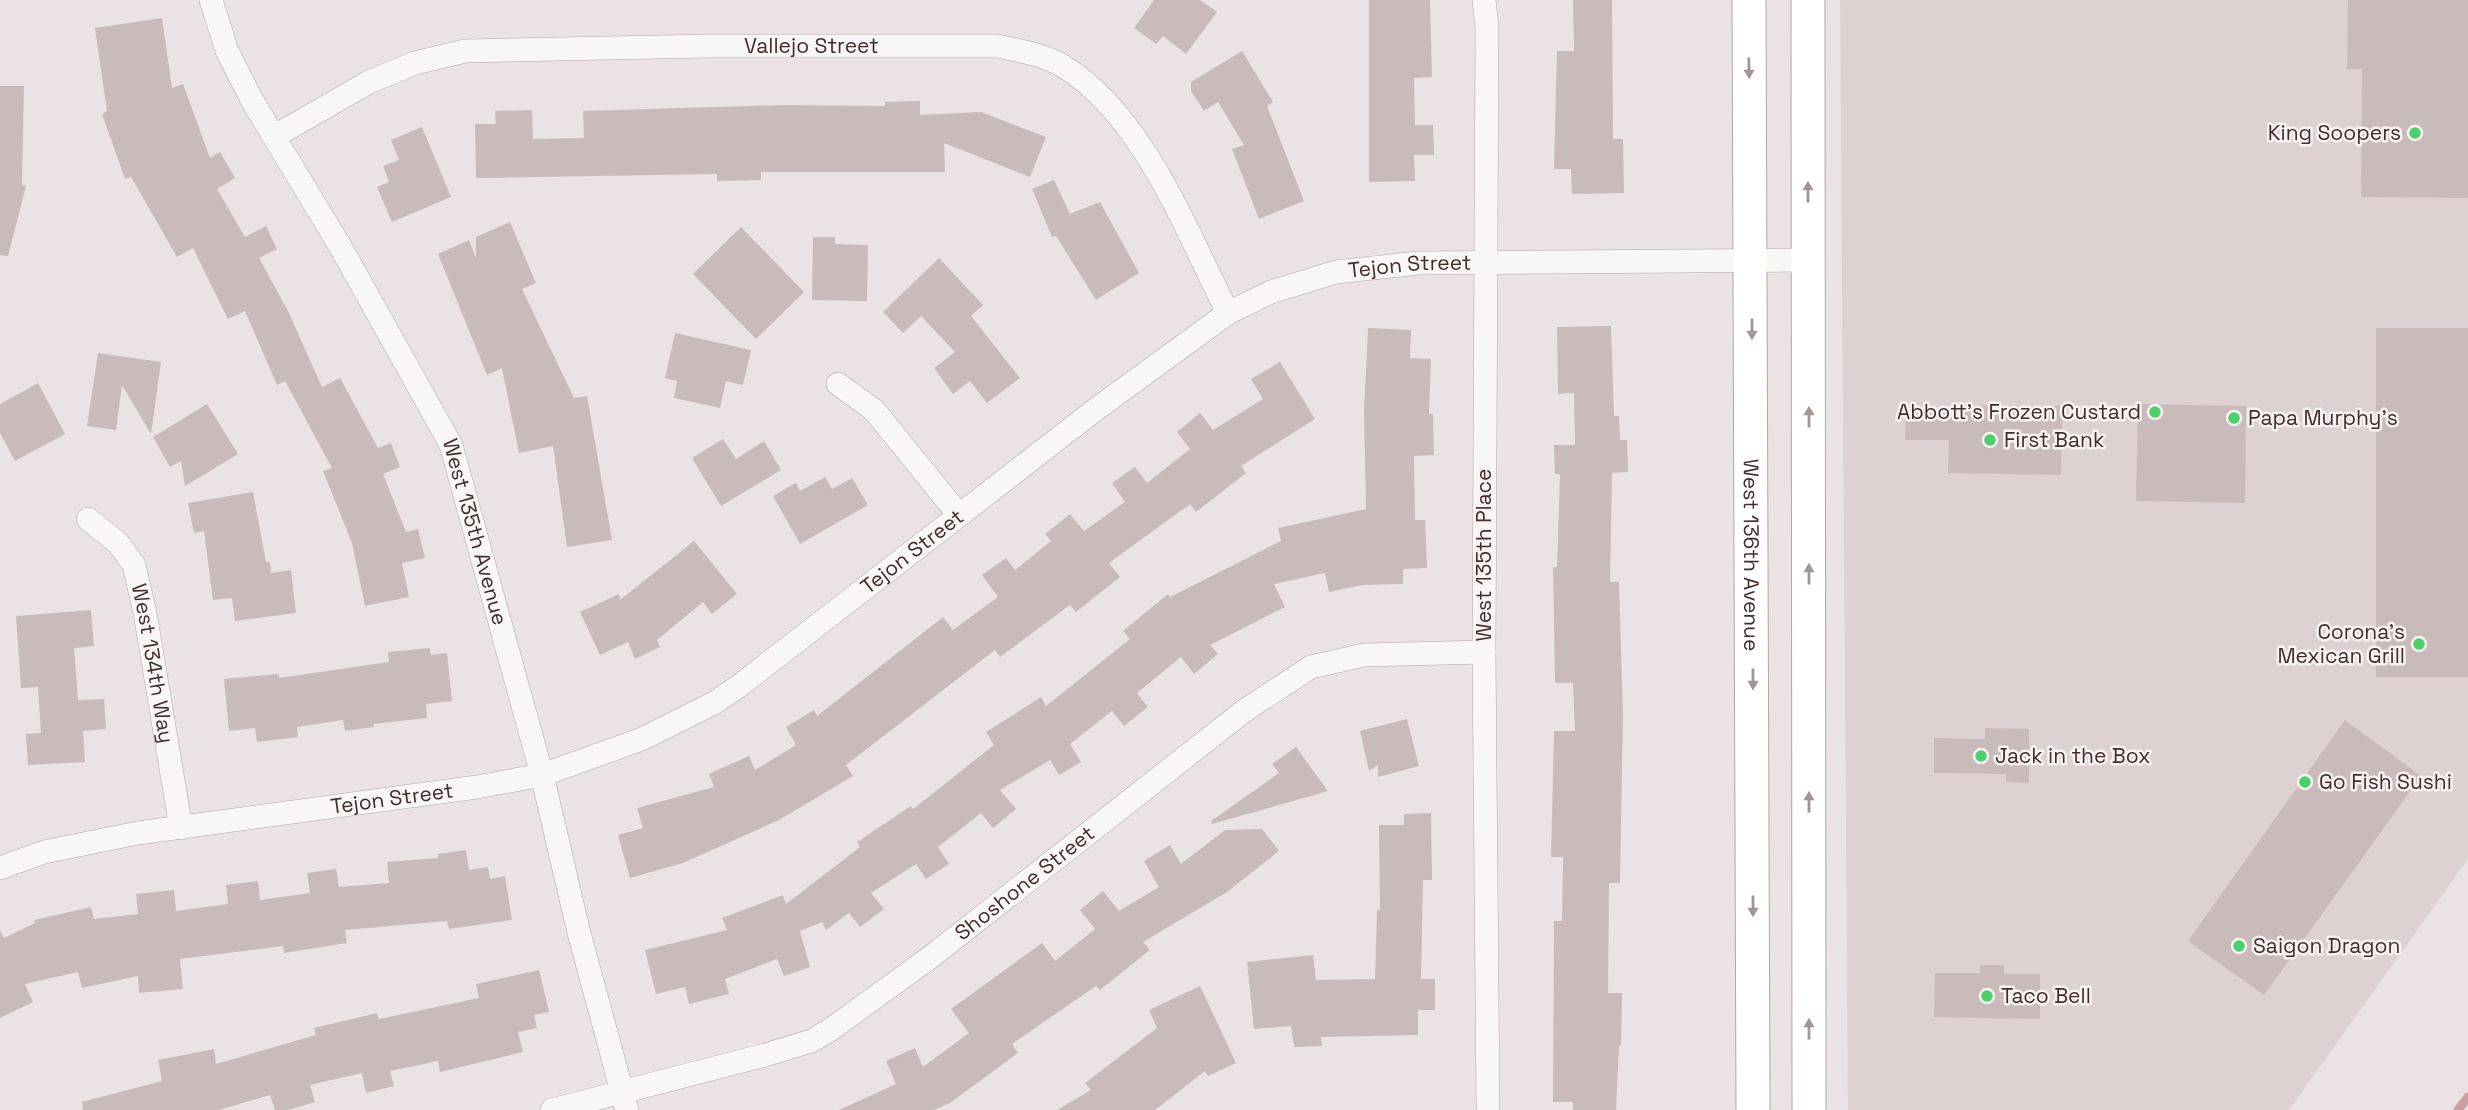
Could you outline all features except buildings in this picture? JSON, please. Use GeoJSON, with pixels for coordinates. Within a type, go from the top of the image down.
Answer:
{"type":"FeatureCollection","features":[{"type":"Feature","properties":{"kind":"main road","name":"West 136th Avenue"},"geometry":{"type":"LineString","coordinates":[[1749,0],[1753,1110]]}},
{"type":"Feature","properties":{"kind":"main road"},"geometry":{"type":"LineString","coordinates":[[1808,0],[1809,1110]]}},
{"type":"Feature","properties":{"kind":"street","name":"West 135th Avenue"},"geometry":{"type":"LineString","coordinates":[[211,0],[227,51],[452,445],[542,775],[624,1101]]}},
{"type":"Feature","properties":{"kind":"street","name":"West 135th Place"},"geometry":{"type":"LineString","coordinates":[[1484,0],[1487,27],[1484,652],[1488,1110]]}},
{"type":"Feature","properties":{"kind":"street","name":"Vallejo Street"},"geometry":{"type":"LineString","coordinates":[[275,136],[369,82],[415,63],[465,51],[709,46],[997,46],[1038,54],[1063,66],[1114,107],[1148,156],[1228,313]]}},
{"type":"Feature","properties":{"kind":"street","name":"Tejon Street"},"geometry":{"type":"LineString","coordinates":[[0,868],[44,852],[181,828],[477,787],[542,775],[642,739],[714,703],[817,628],[959,515],[1228,313],[1271,292],[1336,272],[1418,264],[1809,260]]}},
{"type":"Feature","properties":{"kind":"street"},"geometry":{"type":"LineString","coordinates":[[838,384],[874,410],[959,515]]}},
{"type":"Feature","properties":{"kind":"street","name":"West 134th Way"},"geometry":{"type":"LineString","coordinates":[[88,519],[118,542],[134,565],[145,613],[181,828]]}},
{"type":"Feature","properties":{"kind":"street","name":"Shoshone Street"},"geometry":{"type":"LineString","coordinates":[[551,1110],[624,1101],[811,1041],[830,1030],[932,956],[1244,710],[1311,667],[1364,655],[1484,652]]}},
{"type":"Feature","properties":{"kind":"shaded area"},"geometry":{"type":"Polygon","coordinates":[[[1840,0],[2468,0],[2468,859],[2289,1110],[1848,1110],[1840,0]]]}},
{"type":"Feature","properties":{"kind":"waterway"},"geometry":{"type":"LineString","coordinates":[[2458,1110],[2468,1097]]}},
{"type":"Feature","properties":{"kind":"place","name":"King Soopers"},"geometry":{"type":"Point","coordinates":[2415,133]}},
{"type":"Feature","properties":{"kind":"place","name":"Abbott's Frozen Custard"},"geometry":{"type":"Point","coordinates":[2155,412]}},
{"type":"Feature","properties":{"kind":"place","name":"Papa Murphy's"},"geometry":{"type":"Point","coordinates":[2234,418]}},
{"type":"Feature","properties":{"kind":"place","name":"First Bank"},"geometry":{"type":"Point","coordinates":[1990,440]}},
{"type":"Feature","properties":{"kind":"place","name":"Corona's Mexican Grill"},"geometry":{"type":"Point","coordinates":[2419,644]}},
{"type":"Feature","properties":{"kind":"place","name":"Jack in the Box"},"geometry":{"type":"Point","coordinates":[1981,756]}},
{"type":"Feature","properties":{"kind":"place","name":"Go Fish Sushi"},"geometry":{"type":"Point","coordinates":[2305,782]}},
{"type":"Feature","properties":{"kind":"place","name":"Saigon Dragon"},"geometry":{"type":"Point","coordinates":[2239,946]}},
{"type":"Feature","properties":{"kind":"place","name":"Taco Bell"},"geometry":{"type":"Point","coordinates":[1987,996]}}]}
